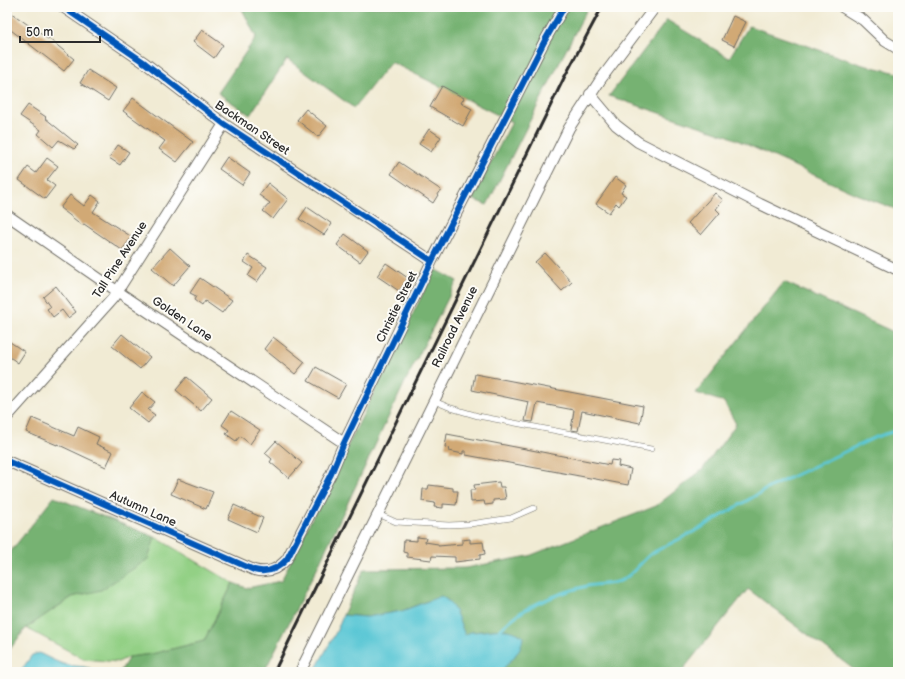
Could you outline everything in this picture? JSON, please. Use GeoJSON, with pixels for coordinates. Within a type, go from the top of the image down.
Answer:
{"type":"FeatureCollection","features":[{"type":"Feature","properties":{"kind":"street","name":"Backman Street"},"geometry":{"type":"LineString","coordinates":[[63,7],[145,63],[224,124],[432,262]]}},
{"type":"Feature","properties":{"kind":"street","name":"Christie Street"},"geometry":{"type":"LineString","coordinates":[[271,571],[278,568],[287,559],[331,474],[344,443],[432,262],[540,49],[564,7]]}},
{"type":"Feature","properties":{"kind":"street","name":"Railroad Avenue"},"geometry":{"type":"LineString","coordinates":[[300,672],[554,157],[590,94],[655,7]]}},
{"type":"Feature","properties":{"kind":"street"},"geometry":{"type":"LineString","coordinates":[[842,7],[863,20],[885,41],[898,49]]}},
{"type":"Feature","properties":{"kind":"street"},"geometry":{"type":"LineString","coordinates":[[590,94],[616,125],[638,142],[760,204],[898,270]]}},
{"type":"Feature","properties":{"kind":"street","name":"Tall Pine Avenue"},"geometry":{"type":"LineString","coordinates":[[7,417],[110,302],[224,124]]}},
{"type":"Feature","properties":{"kind":"street","name":"Golden Lane"},"geometry":{"type":"LineString","coordinates":[[7,215],[117,291],[344,443]]}},
{"type":"Feature","properties":{"kind":"street","name":"Autumn Lane"},"geometry":{"type":"LineString","coordinates":[[7,461],[258,572],[271,571]]}},
{"type":"Feature","properties":{"kind":"lane"},"geometry":{"type":"LineString","coordinates":[[434,401],[478,416],[651,449]]}},
{"type":"Feature","properties":{"kind":"lane"},"geometry":{"type":"LineString","coordinates":[[378,514],[396,522],[449,525],[470,524],[511,518],[534,508]]}},
{"type":"Feature","properties":{"kind":"green space"},"geometry":{"type":"Polygon","coordinates":[[[241,7],[588,7],[487,205],[472,199],[512,122],[391,62],[354,108],[287,59],[250,115],[218,93],[256,37],[241,7]]]}},
{"type":"Feature","properties":{"kind":"green space"},"geometry":{"type":"Polygon","coordinates":[[[667,20],[729,58],[749,26],[863,65],[898,73],[898,210],[856,194],[726,135],[609,96],[667,20]]]}},
{"type":"Feature","properties":{"kind":"green space"},"geometry":{"type":"Polygon","coordinates":[[[435,269],[457,281],[406,380],[316,570],[264,672],[120,672],[129,657],[152,654],[204,641],[233,583],[247,588],[281,581],[435,269]]]}},
{"type":"Feature","properties":{"kind":"green space"},"geometry":{"type":"Polygon","coordinates":[[[784,282],[898,334],[898,672],[857,672],[748,589],[681,672],[500,672],[515,656],[506,629],[470,632],[465,635],[448,600],[425,602],[402,611],[367,617],[343,615],[364,569],[465,568],[529,556],[656,506],[702,470],[736,424],[724,402],[696,393],[784,282]]]}},
{"type":"Feature","properties":{"kind":"green space"},"geometry":{"type":"Polygon","coordinates":[[[54,497],[155,537],[148,559],[101,590],[72,597],[26,628],[7,653],[7,556],[54,497]]]}},
{"type":"Feature","properties":{"kind":"green space"},"geometry":{"type":"Polygon","coordinates":[[[155,537],[233,583],[204,641],[152,654],[129,657],[118,662],[84,659],[26,628],[72,597],[104,588],[147,559],[155,537]]]}},
{"type":"Feature","properties":{"kind":"water"},"geometry":{"type":"Polygon","coordinates":[[[441,596],[450,603],[465,635],[470,632],[505,630],[517,633],[523,637],[518,652],[500,672],[314,672],[336,632],[343,615],[367,617],[402,611],[441,596]]]}},
{"type":"Feature","properties":{"kind":"water"},"geometry":{"type":"Polygon","coordinates":[[[39,653],[63,664],[85,667],[97,672],[20,672],[32,655],[39,653]]]}},
{"type":"Feature","properties":{"kind":"building"},"geometry":{"type":"Polygon","coordinates":[[[10,12],[48,38],[74,59],[64,71],[7,27],[7,16],[10,12]]]}},
{"type":"Feature","properties":{"kind":"building"},"geometry":{"type":"Polygon","coordinates":[[[733,16],[746,22],[734,46],[722,40],[733,16]]]}},
{"type":"Feature","properties":{"kind":"building"},"geometry":{"type":"Polygon","coordinates":[[[202,30],[223,45],[214,58],[193,42],[202,30]]]}},
{"type":"Feature","properties":{"kind":"building"},"geometry":{"type":"Polygon","coordinates":[[[88,70],[116,88],[108,101],[80,83],[88,70]]]}},
{"type":"Feature","properties":{"kind":"building"},"geometry":{"type":"Polygon","coordinates":[[[442,86],[464,98],[461,103],[472,109],[463,126],[430,107],[442,86]]]}},
{"type":"Feature","properties":{"kind":"building"},"geometry":{"type":"Polygon","coordinates":[[[133,98],[193,142],[177,162],[159,149],[165,141],[123,111],[133,98]]]}},
{"type":"Feature","properties":{"kind":"building"},"geometry":{"type":"Polygon","coordinates":[[[28,105],[46,117],[45,118],[78,145],[74,149],[59,140],[53,147],[38,134],[41,130],[20,116],[28,105]]]}},
{"type":"Feature","properties":{"kind":"building"},"geometry":{"type":"Polygon","coordinates":[[[306,109],[327,126],[318,137],[297,120],[306,109]]]}},
{"type":"Feature","properties":{"kind":"building"},"geometry":{"type":"Polygon","coordinates":[[[429,129],[441,137],[431,152],[419,144],[429,129]]]}},
{"type":"Feature","properties":{"kind":"building"},"geometry":{"type":"Polygon","coordinates":[[[118,145],[129,152],[120,165],[109,158],[118,145]]]}},
{"type":"Feature","properties":{"kind":"building"},"geometry":{"type":"Polygon","coordinates":[[[227,157],[250,173],[242,185],[219,169],[227,157]]]}},
{"type":"Feature","properties":{"kind":"building"},"geometry":{"type":"Polygon","coordinates":[[[47,158],[58,166],[47,180],[55,186],[45,199],[19,180],[28,167],[36,173],[47,158]]]}},
{"type":"Feature","properties":{"kind":"building"},"geometry":{"type":"Polygon","coordinates":[[[399,162],[441,190],[433,203],[391,174],[399,162]]]}},
{"type":"Feature","properties":{"kind":"building"},"geometry":{"type":"Polygon","coordinates":[[[615,177],[626,185],[621,193],[626,196],[619,206],[616,203],[609,213],[596,204],[615,177]]]}},
{"type":"Feature","properties":{"kind":"building"},"geometry":{"type":"Polygon","coordinates":[[[268,183],[288,199],[273,219],[263,211],[270,203],[259,195],[268,183]]]}},
{"type":"Feature","properties":{"kind":"building"},"geometry":{"type":"Polygon","coordinates":[[[715,193],[723,200],[716,209],[720,213],[701,235],[688,223],[715,193]]]}},
{"type":"Feature","properties":{"kind":"building"},"geometry":{"type":"Polygon","coordinates":[[[70,195],[84,206],[92,195],[100,201],[93,212],[132,237],[122,250],[84,224],[82,225],[60,208],[70,195]]]}},
{"type":"Feature","properties":{"kind":"building"},"geometry":{"type":"Polygon","coordinates":[[[307,207],[332,224],[324,235],[299,219],[307,207]]]}},
{"type":"Feature","properties":{"kind":"building"},"geometry":{"type":"Polygon","coordinates":[[[345,234],[368,251],[360,262],[337,245],[345,234]]]}},
{"type":"Feature","properties":{"kind":"building"},"geometry":{"type":"Polygon","coordinates":[[[170,248],[190,266],[173,286],[152,268],[170,248]]]}},
{"type":"Feature","properties":{"kind":"building"},"geometry":{"type":"Polygon","coordinates":[[[545,253],[572,282],[562,291],[535,262],[545,253]]]}},
{"type":"Feature","properties":{"kind":"building"},"geometry":{"type":"Polygon","coordinates":[[[248,255],[267,267],[257,282],[248,276],[253,268],[244,262],[248,255]]]}},
{"type":"Feature","properties":{"kind":"building"},"geometry":{"type":"Polygon","coordinates":[[[386,263],[408,278],[399,291],[377,276],[386,263]]]}},
{"type":"Feature","properties":{"kind":"building"},"geometry":{"type":"Polygon","coordinates":[[[200,278],[232,300],[222,313],[205,301],[202,306],[194,300],[196,296],[190,293],[200,278]]]}},
{"type":"Feature","properties":{"kind":"building"},"geometry":{"type":"Polygon","coordinates":[[[56,286],[76,312],[68,318],[62,310],[53,317],[47,309],[50,307],[43,297],[56,286]]]}},
{"type":"Feature","properties":{"kind":"building"},"geometry":{"type":"Polygon","coordinates":[[[122,334],[150,357],[140,369],[112,346],[122,334]]]}},
{"type":"Feature","properties":{"kind":"building"},"geometry":{"type":"Polygon","coordinates":[[[273,337],[305,362],[295,374],[264,349],[273,337]]]}},
{"type":"Feature","properties":{"kind":"building"},"geometry":{"type":"Polygon","coordinates":[[[7,340],[25,352],[18,363],[7,355],[7,340]]]}},
{"type":"Feature","properties":{"kind":"building"},"geometry":{"type":"Polygon","coordinates":[[[316,367],[346,384],[338,398],[308,381],[316,367]]]}},
{"type":"Feature","properties":{"kind":"building"},"geometry":{"type":"Polygon","coordinates":[[[475,374],[643,406],[640,423],[582,411],[578,431],[571,430],[574,410],[537,403],[533,422],[525,421],[529,402],[472,390],[475,374]]]}},
{"type":"Feature","properties":{"kind":"building"},"geometry":{"type":"Polygon","coordinates":[[[187,377],[212,398],[201,411],[176,390],[187,377]]]}},
{"type":"Feature","properties":{"kind":"building"},"geometry":{"type":"Polygon","coordinates":[[[142,392],[155,402],[148,410],[155,415],[148,423],[129,408],[142,392]]]}},
{"type":"Feature","properties":{"kind":"building"},"geometry":{"type":"Polygon","coordinates":[[[231,411],[260,430],[250,444],[240,436],[236,441],[226,434],[229,430],[222,425],[231,411]]]}},
{"type":"Feature","properties":{"kind":"building"},"geometry":{"type":"Polygon","coordinates":[[[32,418],[74,436],[78,427],[99,437],[96,444],[113,452],[106,467],[57,444],[26,432],[32,418]]]}},
{"type":"Feature","properties":{"kind":"building"},"geometry":{"type":"Polygon","coordinates":[[[447,434],[610,465],[611,460],[619,461],[618,466],[631,469],[628,485],[466,455],[466,451],[463,451],[463,454],[449,451],[450,448],[445,447],[447,434]]]}},
{"type":"Feature","properties":{"kind":"building"},"geometry":{"type":"Polygon","coordinates":[[[276,441],[302,463],[289,478],[270,462],[272,459],[265,453],[276,441]]]}},
{"type":"Feature","properties":{"kind":"building"},"geometry":{"type":"Polygon","coordinates":[[[178,479],[213,492],[206,509],[171,494],[178,479]]]}},
{"type":"Feature","properties":{"kind":"building"},"geometry":{"type":"Polygon","coordinates":[[[499,482],[500,487],[504,487],[506,499],[493,500],[493,504],[485,505],[484,501],[471,502],[470,490],[475,490],[474,485],[499,482]]]}},
{"type":"Feature","properties":{"kind":"building"},"geometry":{"type":"Polygon","coordinates":[[[429,485],[453,488],[453,491],[458,491],[456,505],[443,504],[443,508],[434,507],[435,503],[422,501],[423,489],[428,489],[429,485]]]}},
{"type":"Feature","properties":{"kind":"building"},"geometry":{"type":"Polygon","coordinates":[[[234,505],[263,518],[257,532],[228,519],[234,505]]]}},
{"type":"Feature","properties":{"kind":"building"},"geometry":{"type":"Polygon","coordinates":[[[417,537],[426,538],[425,542],[438,544],[438,546],[462,544],[462,540],[470,539],[470,543],[483,542],[485,554],[480,555],[480,559],[455,562],[455,557],[432,556],[431,560],[407,557],[407,553],[403,552],[404,540],[417,541],[417,537]]]}},
{"type":"Feature","properties":{"kind":"waterway"},"geometry":{"type":"LineString","coordinates":[[500,630],[523,611],[550,598],[587,586],[612,583],[625,579],[652,553],[699,529],[770,487],[876,437],[898,430]]}},
{"type":"Feature","properties":{"kind":"railway"},"geometry":{"type":"LineString","coordinates":[[274,672],[564,78],[602,7]]}},
{"type":"Feature","properties":{"kind":"cycle path"},"geometry":{"type":"LineString","coordinates":[[63,7],[145,63],[224,124],[432,261]]}},
{"type":"Feature","properties":{"kind":"cycle path"},"geometry":{"type":"LineString","coordinates":[[7,461],[254,570],[268,571],[280,566],[287,559],[331,474],[344,443],[432,261],[544,42],[564,7]]}}]}
